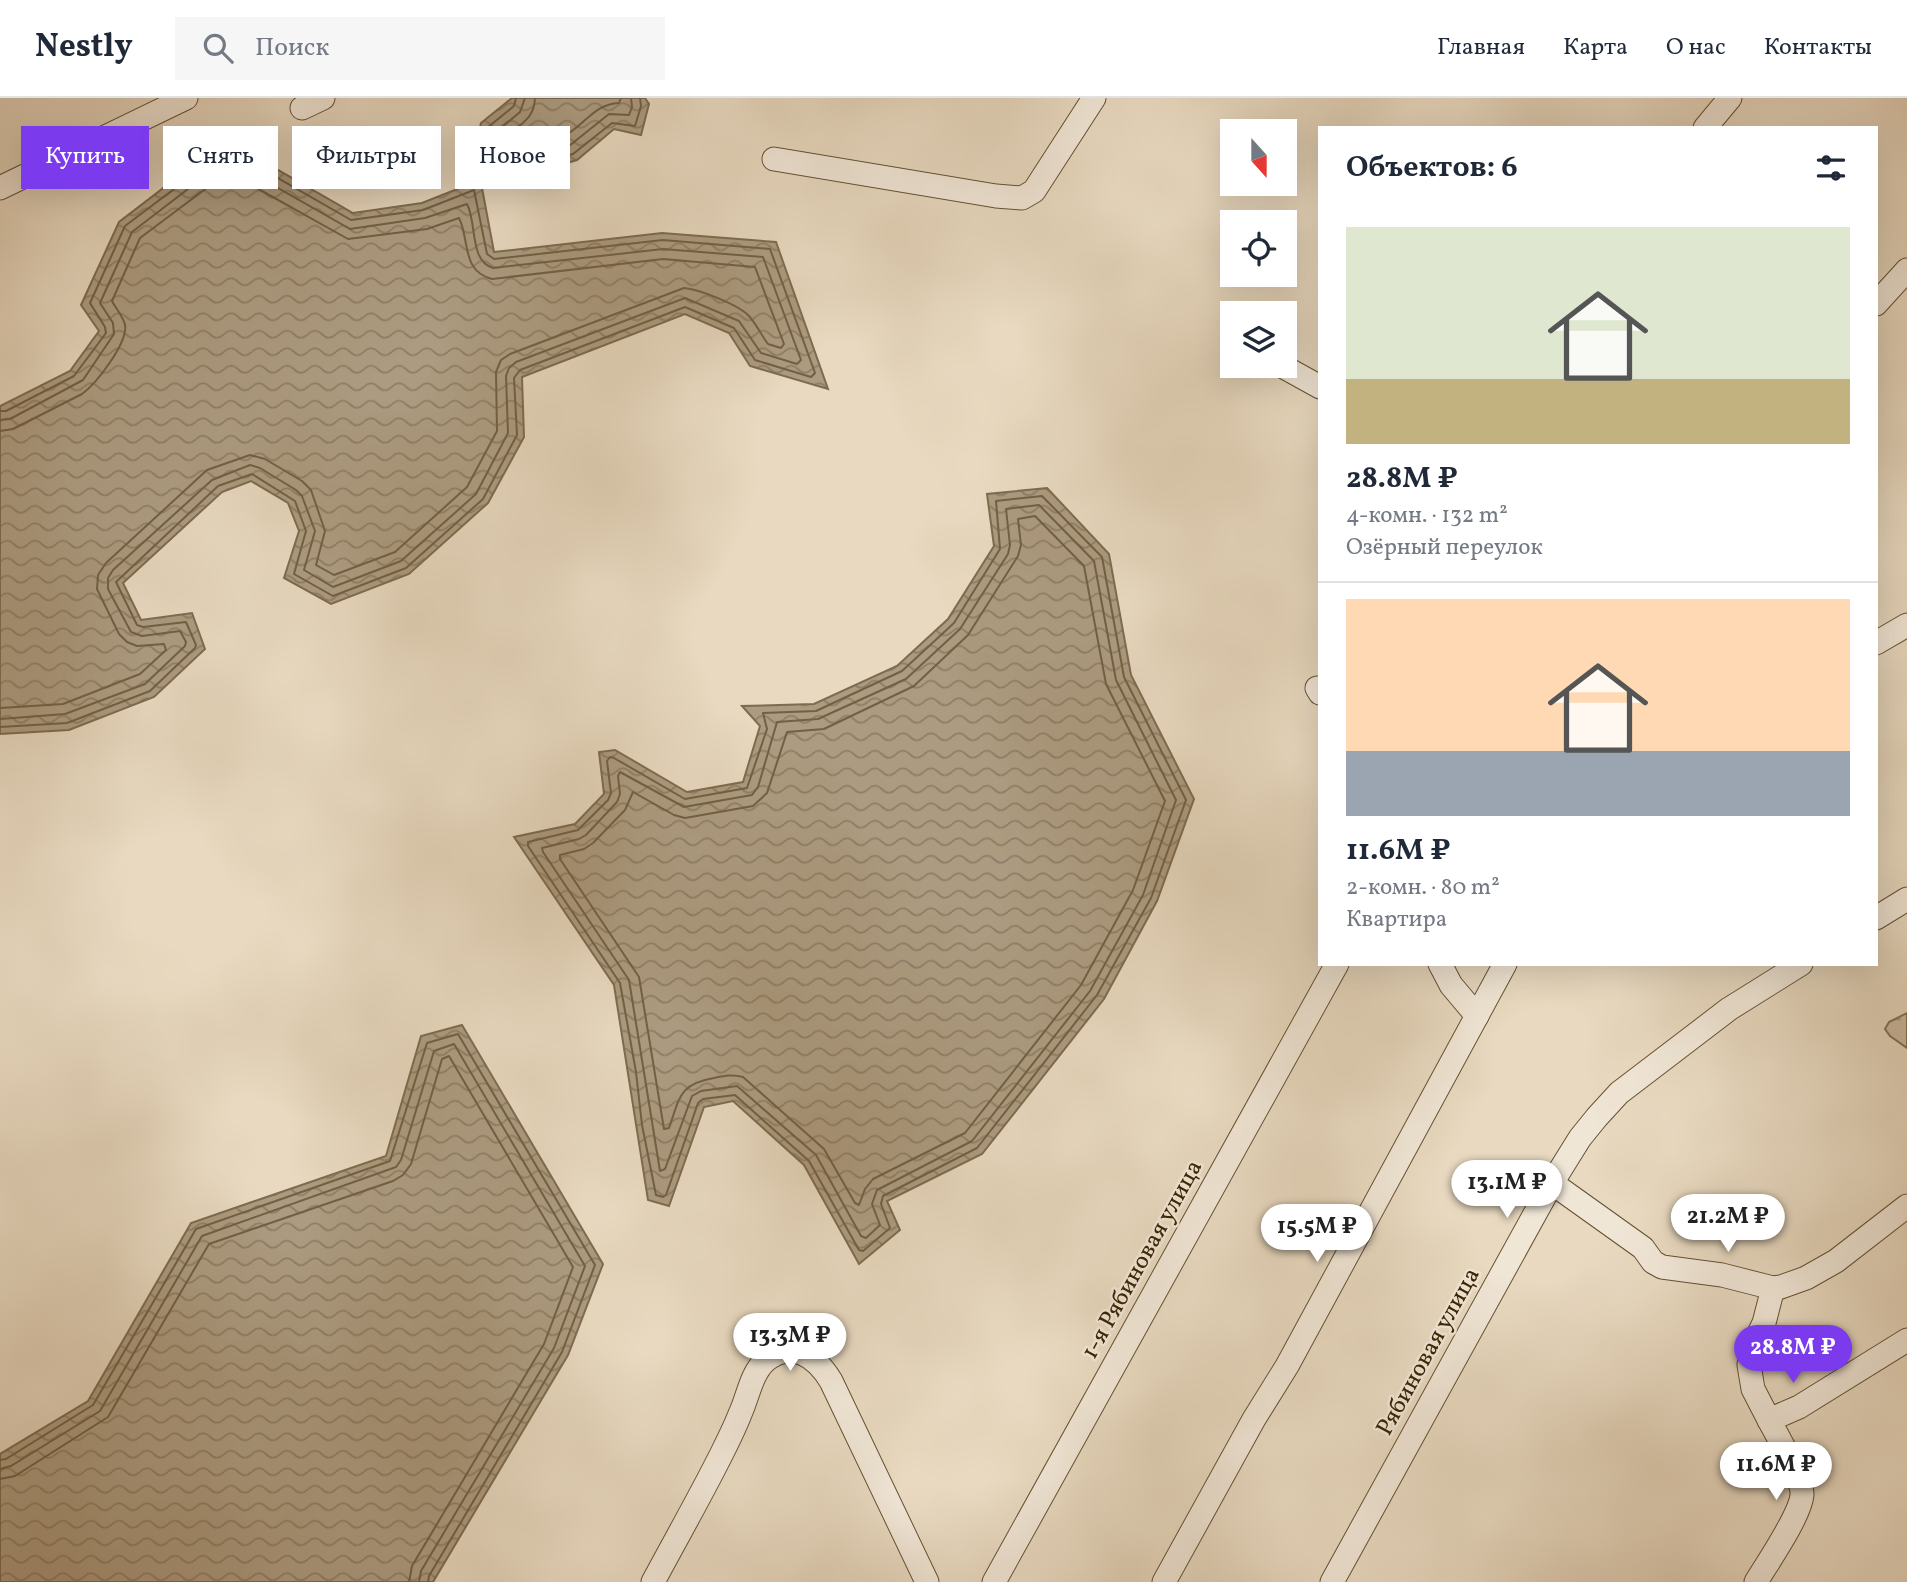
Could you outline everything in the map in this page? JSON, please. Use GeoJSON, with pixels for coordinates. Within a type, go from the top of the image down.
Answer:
{"type":"FeatureCollection","features":[{"type":"Feature","properties":{"kind":"street"},"geometry":{"type":"LineString","coordinates":[[0,188],[187,98]]}},
{"type":"Feature","properties":{"kind":"street"},"geometry":{"type":"LineString","coordinates":[[1707,126],[1730,98]]}},
{"type":"Feature","properties":{"kind":"street"},"geometry":{"type":"LineString","coordinates":[[774,159],[1022,198],[1031,194],[1038,185],[1090,105]]}},
{"type":"Feature","properties":{"kind":"street"},"geometry":{"type":"LineString","coordinates":[[1878,302],[1907,270]]}},
{"type":"Feature","properties":{"kind":"street"},"geometry":{"type":"LineString","coordinates":[[1297,374],[1318,386]]}},
{"type":"Feature","properties":{"kind":"street"},"geometry":{"type":"LineString","coordinates":[[1878,642],[1907,625]]}},
{"type":"Feature","properties":{"kind":"street"},"geometry":{"type":"LineString","coordinates":[[1878,917],[1907,898]]}},
{"type":"Feature","properties":{"kind":"street","name":"1-я Рябиновая улица"},"geometry":{"type":"LineString","coordinates":[[994,1582],[1336,966]]}},
{"type":"Feature","properties":{"kind":"street"},"geometry":{"type":"LineString","coordinates":[[1441,966],[1451,985],[1477,1016]]}},
{"type":"Feature","properties":{"kind":"street"},"geometry":{"type":"LineString","coordinates":[[1164,1582],[1254,1419],[1287,1366],[1504,966]]}},
{"type":"Feature","properties":{"kind":"street","name":"Рябиновая улица"},"geometry":{"type":"LineString","coordinates":[[1332,1582],[1552,1183],[1588,1127],[1619,1094],[1729,1009],[1798,966]]}},
{"type":"Feature","properties":{"kind":"street"},"geometry":{"type":"LineString","coordinates":[[1552,1183],[1643,1248],[1653,1262],[1662,1267],[1722,1275],[1773,1288],[1797,1282],[1819,1271],[1907,1206]]}},
{"type":"Feature","properties":{"kind":"street"},"geometry":{"type":"LineString","coordinates":[[1756,1582],[1788,1527],[1802,1495],[1795,1472],[1754,1389],[1749,1365],[1752,1348],[1764,1324],[1773,1288]]}},
{"type":"Feature","properties":{"kind":"street"},"geometry":{"type":"LineString","coordinates":[[1769,1420],[1798,1407],[1907,1340]]}},
{"type":"Feature","properties":{"kind":"street"},"geometry":{"type":"LineString","coordinates":[[653,1582],[721,1455],[740,1415],[755,1373],[771,1357],[790,1351],[810,1356],[821,1365],[831,1381],[927,1582]]}},
{"type":"Feature","properties":{"kind":"green space"},"geometry":{"type":"Polygon","coordinates":[[[1907,1013],[1907,1048],[1885,1029],[1889,1022],[1907,1013]]]}},
{"type":"Feature","properties":{"kind":"water"},"geometry":{"type":"Polygon","coordinates":[[[512,98],[645,98],[649,104],[641,135],[614,129],[577,160],[570,162],[570,126],[480,126],[512,98]]]}},
{"type":"Feature","properties":{"kind":"water"},"geometry":{"type":"Polygon","coordinates":[[[278,170],[292,178],[292,189],[311,189],[353,213],[422,203],[457,189],[482,189],[494,252],[662,233],[776,242],[828,389],[750,366],[729,333],[685,314],[522,377],[524,437],[488,503],[409,574],[331,604],[284,578],[299,531],[288,503],[251,481],[222,492],[123,583],[141,620],[192,613],[205,649],[154,697],[69,730],[0,734],[0,406],[70,371],[99,331],[81,305],[119,222],[163,188],[278,189],[278,170]]]}},
{"type":"Feature","properties":{"kind":"water"},"geometry":{"type":"Polygon","coordinates":[[[1047,488],[1109,554],[1131,675],[1194,799],[1157,901],[1104,999],[982,1154],[887,1201],[900,1230],[859,1264],[804,1165],[733,1101],[704,1107],[669,1206],[648,1200],[614,985],[514,837],[575,824],[604,794],[599,752],[615,750],[687,792],[743,782],[760,726],[742,706],[814,704],[897,666],[948,619],[994,546],[987,494],[1047,488]]]}},
{"type":"Feature","properties":{"kind":"water"},"geometry":{"type":"Polygon","coordinates":[[[462,1025],[603,1264],[568,1355],[433,1582],[0,1582],[0,1454],[88,1401],[191,1223],[386,1156],[421,1036],[462,1025]]]}}]}
